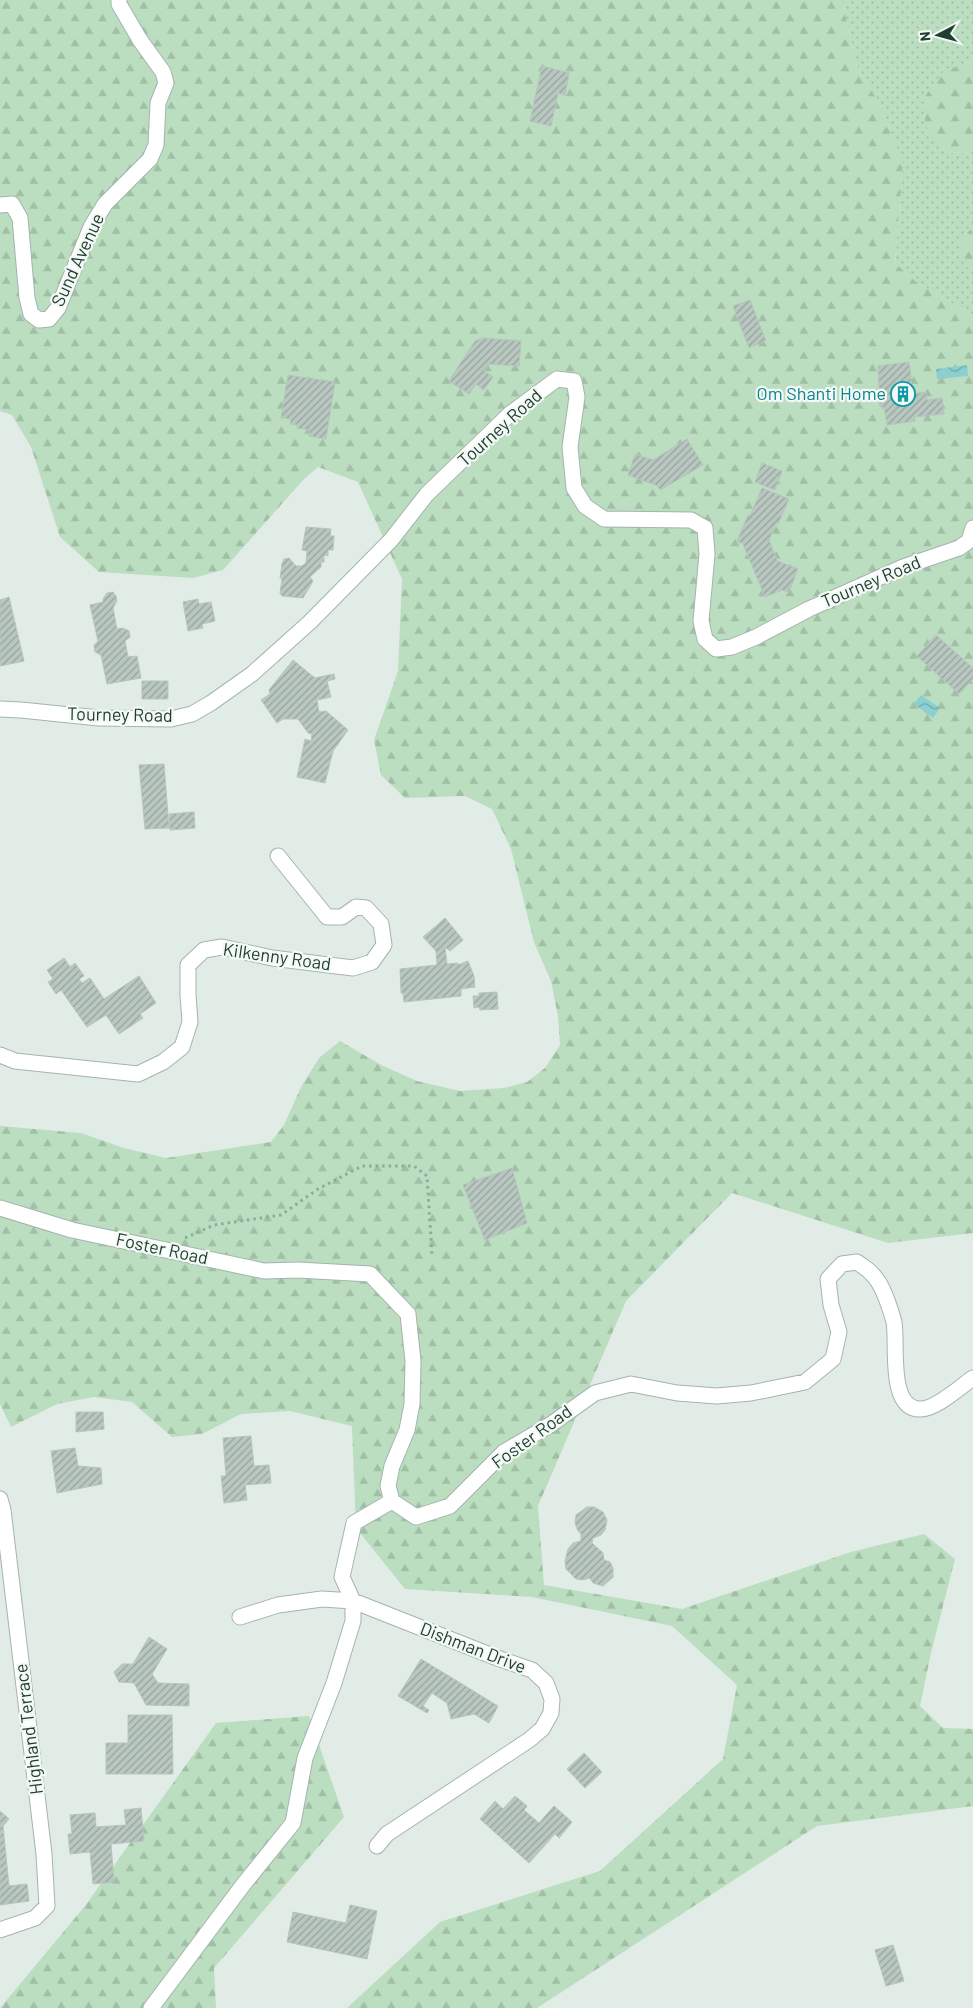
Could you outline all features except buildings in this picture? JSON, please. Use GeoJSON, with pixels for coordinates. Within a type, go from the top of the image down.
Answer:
{"type":"FeatureCollection","features":[{"type":"Feature","properties":{"kind":"street","name":"Sund Avenue"},"geometry":{"type":"LineString","coordinates":[[0,205],[12,204],[20,218],[27,298],[31,314],[39,320],[49,319],[58,308],[90,226],[105,204],[150,159],[156,146],[158,103],[166,83],[163,72],[140,40],[119,4],[119,0]]}},
{"type":"Feature","properties":{"kind":"street","name":"Tourney Road"},"geometry":{"type":"LineString","coordinates":[[0,710],[21,710],[99,718],[170,719],[192,714],[211,703],[252,674],[310,622],[391,540],[427,494],[511,412],[557,378],[574,381],[577,397],[570,446],[574,488],[585,506],[604,519],[690,520],[705,528],[707,554],[702,591],[701,621],[705,639],[716,649],[732,647],[756,637],[808,609],[903,567],[959,548],[969,541],[973,528]]}},
{"type":"Feature","properties":{"kind":"street","name":"Kilkenny Road"},"geometry":{"type":"LineString","coordinates":[[0,1055],[15,1061],[138,1074],[163,1062],[182,1047],[190,1022],[188,965],[204,950],[222,947],[272,958],[353,968],[372,962],[384,945],[381,924],[366,908],[356,907],[342,917],[328,917],[278,856]]}},
{"type":"Feature","properties":{"kind":"street","name":"Foster Road"},"geometry":{"type":"LineString","coordinates":[[0,1208],[72,1230],[264,1271],[298,1270],[370,1274],[408,1314],[413,1361],[412,1404],[407,1430],[392,1466],[388,1486],[392,1502],[416,1517],[450,1506],[504,1452],[550,1425],[594,1393],[632,1384],[678,1393],[717,1396],[751,1393],[805,1382],[832,1359],[839,1332],[831,1305],[828,1279],[842,1264],[857,1262],[874,1274],[882,1289],[894,1322],[896,1377],[900,1396],[912,1407],[920,1410],[933,1406],[973,1378]]}},
{"type":"Feature","properties":{"kind":"street","name":"Highland Terrace"},"geometry":{"type":"LineString","coordinates":[[0,1499],[5,1520],[43,1845],[47,1906],[35,1918],[0,1930]]}},
{"type":"Feature","properties":{"kind":"street"},"geometry":{"type":"LineString","coordinates":[[150,2008],[243,1885],[293,1823],[305,1758],[334,1683],[354,1621],[353,1601],[342,1577],[354,1522],[392,1502]]}},
{"type":"Feature","properties":{"kind":"street","name":"Dishman Drive"},"geometry":{"type":"LineString","coordinates":[[240,1617],[278,1605],[322,1599],[353,1601],[532,1670],[546,1684],[552,1699],[551,1713],[542,1729],[387,1834],[377,1846]]}},
{"type":"Feature","properties":{"kind":"path"},"geometry":{"type":"LineString","coordinates":[[161,1248],[214,1225],[281,1216],[318,1189],[362,1166],[414,1166],[427,1176],[432,1254]]}},
{"type":"Feature","properties":{"kind":"green space"},"geometry":{"type":"Polygon","coordinates":[[[0,0],[842,0],[857,67],[882,108],[903,164],[895,263],[915,281],[973,316],[973,1233],[888,1243],[732,1193],[626,1301],[538,1506],[544,1585],[682,1609],[851,1552],[924,1534],[955,1559],[931,1653],[920,1706],[943,1728],[973,1729],[973,1806],[817,1826],[537,2008],[347,2008],[440,1922],[600,1871],[723,1759],[737,1685],[672,1626],[532,1597],[405,1589],[356,1528],[352,1426],[290,1411],[241,1414],[202,1434],[172,1437],[132,1402],[94,1397],[57,1404],[11,1427],[0,1404],[0,1126],[81,1133],[124,1148],[166,1158],[271,1142],[284,1125],[301,1087],[319,1058],[340,1041],[383,1066],[417,1081],[460,1091],[504,1088],[527,1082],[545,1068],[560,1045],[558,1016],[551,981],[534,942],[511,849],[492,809],[465,796],[405,798],[381,775],[374,740],[398,671],[402,579],[358,482],[318,467],[304,479],[223,570],[193,578],[99,572],[60,537],[31,447],[12,415],[0,411],[0,0]]]}},
{"type":"Feature","properties":{"kind":"green space"},"geometry":{"type":"Polygon","coordinates":[[[842,0],[973,0],[973,60],[965,63],[948,153],[973,152],[973,227],[965,234],[966,266],[973,269],[973,316],[915,281],[895,263],[903,164],[882,108],[857,67],[842,0]]]}},
{"type":"Feature","properties":{"kind":"green space"},"geometry":{"type":"Polygon","coordinates":[[[973,60],[973,152],[948,153],[934,142],[925,123],[926,95],[943,72],[973,60]]]}},
{"type":"Feature","properties":{"kind":"green space"},"geometry":{"type":"Polygon","coordinates":[[[973,227],[973,269],[966,266],[961,245],[968,231],[973,227]]]}},
{"type":"Feature","properties":{"kind":"green space"},"geometry":{"type":"Polygon","coordinates":[[[309,1716],[344,1817],[214,1968],[216,2008],[0,2008],[85,1906],[216,1723],[309,1716]]]}},
{"type":"Feature","properties":{"kind":"water"},"geometry":{"type":"Polygon","coordinates":[[[967,365],[968,376],[937,379],[936,369],[967,365]]]}},
{"type":"Feature","properties":{"kind":"water"},"geometry":{"type":"Polygon","coordinates":[[[921,695],[940,708],[933,718],[914,704],[921,695]]]}},
{"type":"Feature","properties":{"kind":"place","name":"Om Shanti Home"},"geometry":{"type":"Point","coordinates":[903,394]}}]}
